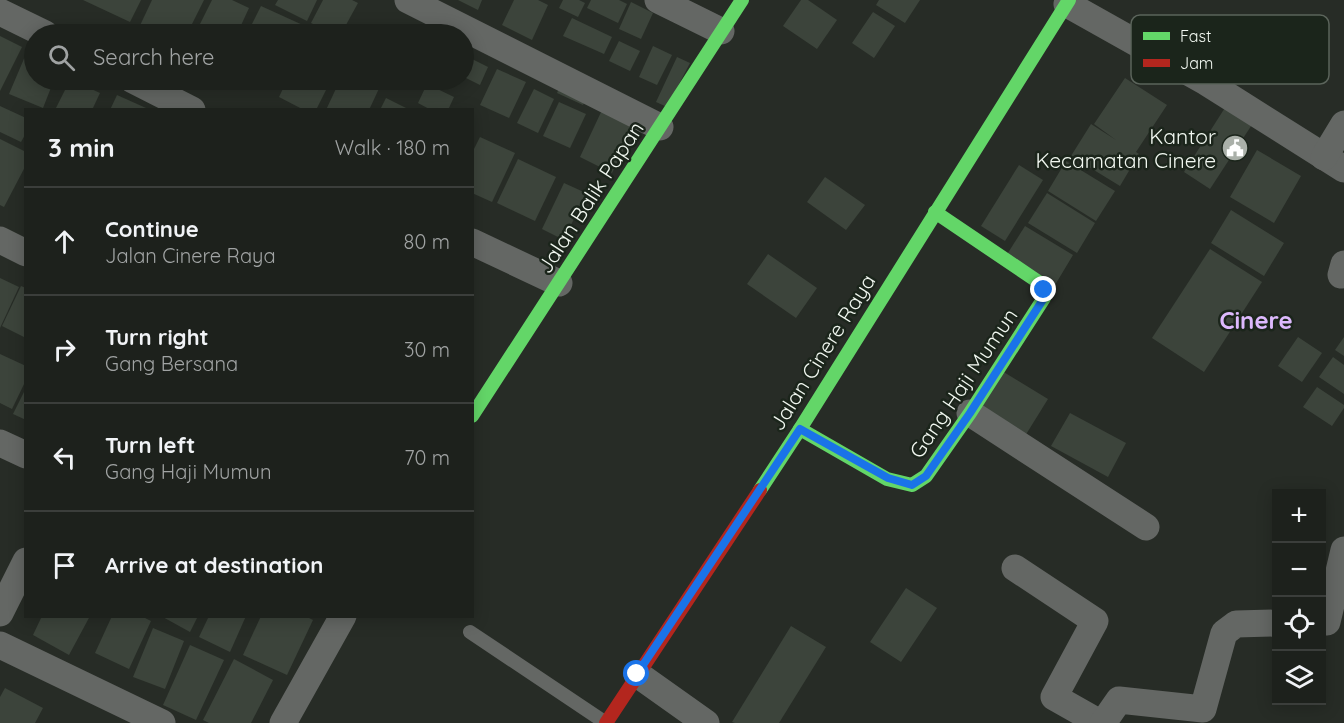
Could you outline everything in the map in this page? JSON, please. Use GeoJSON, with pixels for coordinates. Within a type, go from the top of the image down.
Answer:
{"type":"FeatureCollection","features":[{"type":"Feature","properties":{"kind":"street"},"geometry":{"type":"LineString","coordinates":[[408,0],[456,24]]}},
{"type":"Feature","properties":{"kind":"street"},"geometry":{"type":"LineString","coordinates":[[658,0],[721,32]]}},
{"type":"Feature","properties":{"kind":"street","name":"Jalan Balik Papan"},"geometry":{"type":"LineString","coordinates":[[474,413],[742,0]]}},
{"type":"Feature","properties":{"kind":"street"},"geometry":{"type":"LineString","coordinates":[[1068,2],[1131,39]]}},
{"type":"Feature","properties":{"kind":"street","name":"Jalan Cinere Raya"},"geometry":{"type":"LineString","coordinates":[[606,723],[637,674],[805,432],[934,212],[1068,2]]}},
{"type":"Feature","properties":{"kind":"street"},"geometry":{"type":"LineString","coordinates":[[0,12],[25,24]]}},
{"type":"Feature","properties":{"kind":"street"},"geometry":{"type":"LineString","coordinates":[[474,33],[660,126]]}},
{"type":"Feature","properties":{"kind":"street"},"geometry":{"type":"LineString","coordinates":[[1209,84],[1334,163],[1344,124]]}},
{"type":"Feature","properties":{"kind":"street"},"geometry":{"type":"LineString","coordinates":[[153,90],[188,108]]}},
{"type":"Feature","properties":{"kind":"street","name":"Gang Haji Mumun"},"geometry":{"type":"LineString","coordinates":[[805,432],[888,478],[912,485],[926,476],[970,413],[1044,298],[1044,290],[1040,283],[934,212]]}},
{"type":"Feature","properties":{"kind":"street"},"geometry":{"type":"LineString","coordinates":[[0,240],[24,252]]}},
{"type":"Feature","properties":{"kind":"street"},"geometry":{"type":"LineString","coordinates":[[474,243],[559,283]]}},
{"type":"Feature","properties":{"kind":"street"},"geometry":{"type":"LineString","coordinates":[[970,413],[1146,527]]}},
{"type":"Feature","properties":{"kind":"street"},"geometry":{"type":"LineString","coordinates":[[0,442],[24,454]]}},
{"type":"Feature","properties":{"kind":"street"},"geometry":{"type":"LineString","coordinates":[[1331,625],[1344,550]]}},
{"type":"Feature","properties":{"kind":"street"},"geometry":{"type":"LineString","coordinates":[[0,613],[24,565]]}},
{"type":"Feature","properties":{"kind":"street"},"geometry":{"type":"LineString","coordinates":[[1015,568],[1095,621],[1054,698],[1102,723],[1119,700],[1203,709],[1224,633],[1236,624],[1272,623]]}},
{"type":"Feature","properties":{"kind":"street"},"geometry":{"type":"LineString","coordinates":[[283,723],[343,618]]}},
{"type":"Feature","properties":{"kind":"street"},"geometry":{"type":"LineString","coordinates":[[0,645],[162,723]]}},
{"type":"Feature","properties":{"kind":"street"},"geometry":{"type":"LineString","coordinates":[[637,674],[706,723]]}},
{"type":"Feature","properties":{"kind":"lane"},"geometry":{"type":"LineString","coordinates":[[470,632],[606,723]]}},
{"type":"Feature","properties":{"kind":"building"},"geometry":{"type":"Polygon","coordinates":[[[83,0],[141,0],[130,22],[83,0]]]}},
{"type":"Feature","properties":{"kind":"building"},"geometry":{"type":"Polygon","coordinates":[[[152,0],[204,0],[192,24],[141,24],[152,0]]]}},
{"type":"Feature","properties":{"kind":"building"},"geometry":{"type":"Polygon","coordinates":[[[212,0],[232,0],[249,8],[242,24],[200,24],[212,0]]]}},
{"type":"Feature","properties":{"kind":"building"},"geometry":{"type":"Polygon","coordinates":[[[278,0],[317,0],[307,21],[275,5],[278,0]]]}},
{"type":"Feature","properties":{"kind":"building"},"geometry":{"type":"Polygon","coordinates":[[[323,0],[352,0],[358,3],[346,24],[311,23],[323,0]]]}},
{"type":"Feature","properties":{"kind":"building"},"geometry":{"type":"Polygon","coordinates":[[[458,0],[482,0],[478,10],[458,0]]]}},
{"type":"Feature","properties":{"kind":"building"},"geometry":{"type":"Polygon","coordinates":[[[514,0],[538,0],[548,5],[532,40],[502,25],[514,0]]]}},
{"type":"Feature","properties":{"kind":"building"},"geometry":{"type":"Polygon","coordinates":[[[563,0],[579,0],[585,3],[578,17],[559,8],[563,0]]]}},
{"type":"Feature","properties":{"kind":"building"},"geometry":{"type":"Polygon","coordinates":[[[591,0],[619,0],[627,4],[618,23],[587,8],[591,0]]]}},
{"type":"Feature","properties":{"kind":"building"},"geometry":{"type":"Polygon","coordinates":[[[801,0],[808,0],[837,20],[817,49],[783,26],[801,0]]]}},
{"type":"Feature","properties":{"kind":"building"},"geometry":{"type":"Polygon","coordinates":[[[879,0],[920,0],[905,23],[876,5],[879,0]]]}},
{"type":"Feature","properties":{"kind":"building"},"geometry":{"type":"Polygon","coordinates":[[[631,2],[653,13],[641,39],[619,29],[631,2]]]}},
{"type":"Feature","properties":{"kind":"building"},"geometry":{"type":"Polygon","coordinates":[[[261,6],[301,24],[252,24],[261,6]]]}},
{"type":"Feature","properties":{"kind":"building"},"geometry":{"type":"Polygon","coordinates":[[[873,12],[895,26],[874,58],[852,43],[873,12]]]}},
{"type":"Feature","properties":{"kind":"building"},"geometry":{"type":"Polygon","coordinates":[[[572,18],[612,37],[604,54],[563,36],[572,18]]]}},
{"type":"Feature","properties":{"kind":"building"},"geometry":{"type":"Polygon","coordinates":[[[0,36],[22,47],[0,91],[0,36]]]}},
{"type":"Feature","properties":{"kind":"building"},"geometry":{"type":"Polygon","coordinates":[[[619,41],[640,51],[630,71],[609,61],[619,41]]]}},
{"type":"Feature","properties":{"kind":"building"},"geometry":{"type":"Polygon","coordinates":[[[653,46],[672,55],[657,85],[639,77],[653,46]]]}},
{"type":"Feature","properties":{"kind":"building"},"geometry":{"type":"Polygon","coordinates":[[[677,57],[690,63],[667,107],[656,102],[677,57]]]}},
{"type":"Feature","properties":{"kind":"building"},"geometry":{"type":"Polygon","coordinates":[[[24,59],[24,90],[50,90],[43,108],[9,94],[24,59]]]}},
{"type":"Feature","properties":{"kind":"building"},"geometry":{"type":"Polygon","coordinates":[[[474,60],[488,67],[480,85],[474,82],[474,60]]]}},
{"type":"Feature","properties":{"kind":"building"},"geometry":{"type":"Polygon","coordinates":[[[497,69],[526,82],[509,118],[480,105],[497,69]]]}},
{"type":"Feature","properties":{"kind":"building"},"geometry":{"type":"Polygon","coordinates":[[[1125,78],[1131,84],[1167,105],[1136,152],[1139,154],[1120,186],[1071,156],[1091,124],[1116,140],[1094,124],[1125,78]]]}},
{"type":"Feature","properties":{"kind":"building"},"geometry":{"type":"Polygon","coordinates":[[[562,82],[588,94],[583,105],[557,93],[562,82]]]}},
{"type":"Feature","properties":{"kind":"building"},"geometry":{"type":"Polygon","coordinates":[[[534,89],[554,99],[538,133],[517,123],[534,89]]]}},
{"type":"Feature","properties":{"kind":"building"},"geometry":{"type":"Polygon","coordinates":[[[65,90],[94,90],[100,93],[93,108],[56,108],[65,90]]]}},
{"type":"Feature","properties":{"kind":"building"},"geometry":{"type":"Polygon","coordinates":[[[282,90],[326,90],[317,108],[300,108],[279,97],[282,90]]]}},
{"type":"Feature","properties":{"kind":"building"},"geometry":{"type":"Polygon","coordinates":[[[335,90],[378,90],[370,108],[327,108],[335,90]]]}},
{"type":"Feature","properties":{"kind":"building"},"geometry":{"type":"Polygon","coordinates":[[[424,90],[439,90],[454,97],[449,108],[427,108],[418,103],[424,90]]]}},
{"type":"Feature","properties":{"kind":"building"},"geometry":{"type":"Polygon","coordinates":[[[117,95],[146,108],[111,108],[117,95]]]}},
{"type":"Feature","properties":{"kind":"building"},"geometry":{"type":"Polygon","coordinates":[[[386,98],[406,108],[381,108],[386,98]]]}},
{"type":"Feature","properties":{"kind":"building"},"geometry":{"type":"Polygon","coordinates":[[[559,102],[586,114],[570,148],[543,136],[559,102]]]}},
{"type":"Feature","properties":{"kind":"building"},"geometry":{"type":"Polygon","coordinates":[[[1228,103],[1255,120],[1210,189],[1184,172],[1228,103]]]}},
{"type":"Feature","properties":{"kind":"building"},"geometry":{"type":"Polygon","coordinates":[[[0,106],[24,117],[24,137],[21,142],[0,132],[0,106]]]}},
{"type":"Feature","properties":{"kind":"building"},"geometry":{"type":"Polygon","coordinates":[[[602,110],[635,126],[612,173],[580,157],[602,110]]]}},
{"type":"Feature","properties":{"kind":"building"},"geometry":{"type":"Polygon","coordinates":[[[480,137],[515,153],[492,202],[474,194],[474,149],[480,137]]]}},
{"type":"Feature","properties":{"kind":"building"},"geometry":{"type":"Polygon","coordinates":[[[0,139],[24,151],[24,169],[4,207],[0,205],[0,139]]]}},
{"type":"Feature","properties":{"kind":"building"},"geometry":{"type":"Polygon","coordinates":[[[1257,150],[1301,176],[1274,223],[1230,197],[1257,150]]]}},
{"type":"Feature","properties":{"kind":"building"},"geometry":{"type":"Polygon","coordinates":[[[518,159],[556,177],[535,221],[497,203],[518,159]]]}},
{"type":"Feature","properties":{"kind":"building"},"geometry":{"type":"Polygon","coordinates":[[[1066,161],[1115,191],[1096,221],[1048,191],[1066,161]]]}},
{"type":"Feature","properties":{"kind":"building"},"geometry":{"type":"Polygon","coordinates":[[[1019,165],[1043,180],[1005,241],[981,226],[1019,165]]]}},
{"type":"Feature","properties":{"kind":"building"},"geometry":{"type":"Polygon","coordinates":[[[825,177],[865,205],[846,230],[807,202],[825,177]]]}},
{"type":"Feature","properties":{"kind":"building"},"geometry":{"type":"Polygon","coordinates":[[[564,183],[586,193],[564,240],[542,229],[564,183]]]}},
{"type":"Feature","properties":{"kind":"building"},"geometry":{"type":"Polygon","coordinates":[[[1047,193],[1095,223],[1077,253],[1028,223],[1047,193]]]}},
{"type":"Feature","properties":{"kind":"building"},"geometry":{"type":"Polygon","coordinates":[[[1231,210],[1284,243],[1264,276],[1211,243],[1231,210]]]}},
{"type":"Feature","properties":{"kind":"building"},"geometry":{"type":"Polygon","coordinates":[[[1025,226],[1073,255],[1055,285],[1006,256],[1025,226]]]}},
{"type":"Feature","properties":{"kind":"building"},"geometry":{"type":"Polygon","coordinates":[[[1210,249],[1262,282],[1204,372],[1152,338],[1210,249]]]}},
{"type":"Feature","properties":{"kind":"building"},"geometry":{"type":"Polygon","coordinates":[[[768,254],[817,288],[796,318],[747,284],[768,254]]]}},
{"type":"Feature","properties":{"kind":"building"},"geometry":{"type":"Polygon","coordinates":[[[0,278],[19,287],[0,328],[0,278]]]}},
{"type":"Feature","properties":{"kind":"building"},"geometry":{"type":"Polygon","coordinates":[[[21,286],[24,287],[24,337],[2,326],[21,286]]]}},
{"type":"Feature","properties":{"kind":"building"},"geometry":{"type":"Polygon","coordinates":[[[1298,337],[1322,353],[1302,382],[1278,366],[1298,337]]]}},
{"type":"Feature","properties":{"kind":"building"},"geometry":{"type":"Polygon","coordinates":[[[1344,337],[1344,356],[1335,350],[1344,337]]]}},
{"type":"Feature","properties":{"kind":"building"},"geometry":{"type":"Polygon","coordinates":[[[0,354],[24,365],[24,384],[12,409],[0,403],[0,354]]]}},
{"type":"Feature","properties":{"kind":"building"},"geometry":{"type":"Polygon","coordinates":[[[1333,357],[1344,365],[1344,394],[1319,377],[1333,357]]]}},
{"type":"Feature","properties":{"kind":"building"},"geometry":{"type":"Polygon","coordinates":[[[1002,371],[1048,399],[1025,436],[980,408],[1002,371]]]}},
{"type":"Feature","properties":{"kind":"building"},"geometry":{"type":"Polygon","coordinates":[[[1317,387],[1344,405],[1332,426],[1303,407],[1317,387]]]}},
{"type":"Feature","properties":{"kind":"building"},"geometry":{"type":"Polygon","coordinates":[[[24,392],[24,419],[13,414],[24,392]]]}},
{"type":"Feature","properties":{"kind":"building"},"geometry":{"type":"Polygon","coordinates":[[[1070,413],[1126,443],[1108,477],[1051,446],[1070,413]]]}},
{"type":"Feature","properties":{"kind":"building"},"geometry":{"type":"Polygon","coordinates":[[[906,588],[937,608],[901,662],[870,642],[906,588]]]}},
{"type":"Feature","properties":{"kind":"building"},"geometry":{"type":"Polygon","coordinates":[[[41,618],[89,618],[69,655],[33,635],[41,618]]]}},
{"type":"Feature","properties":{"kind":"building"},"geometry":{"type":"Polygon","coordinates":[[[111,618],[145,618],[151,621],[129,669],[95,653],[111,618]]]}},
{"type":"Feature","properties":{"kind":"building"},"geometry":{"type":"Polygon","coordinates":[[[165,618],[197,618],[190,632],[165,618]]]}},
{"type":"Feature","properties":{"kind":"building"},"geometry":{"type":"Polygon","coordinates":[[[208,618],[245,618],[230,652],[199,637],[208,618]]]}},
{"type":"Feature","properties":{"kind":"building"},"geometry":{"type":"Polygon","coordinates":[[[260,618],[309,618],[313,620],[287,675],[243,655],[260,618]]]}},
{"type":"Feature","properties":{"kind":"building"},"geometry":{"type":"Polygon","coordinates":[[[791,626],[826,647],[779,723],[732,722],[791,626]]]}},
{"type":"Feature","properties":{"kind":"building"},"geometry":{"type":"Polygon","coordinates":[[[153,628],[184,641],[165,689],[133,677],[153,628]]]}},
{"type":"Feature","properties":{"kind":"building"},"geometry":{"type":"Polygon","coordinates":[[[190,645],[224,660],[196,720],[163,705],[190,645]]]}},
{"type":"Feature","properties":{"kind":"building"},"geometry":{"type":"Polygon","coordinates":[[[234,659],[273,680],[251,723],[209,723],[203,720],[234,659]]]}},
{"type":"Feature","properties":{"kind":"building"},"geometry":{"type":"Polygon","coordinates":[[[5,688],[43,708],[35,723],[0,723],[0,697],[5,688]]]}},
{"type":"Feature","properties":{"kind":"traffic: fast"},"geometry":{"type":"LineString","coordinates":[[474,413],[742,0]]}},
{"type":"Feature","properties":{"kind":"traffic: fast"},"geometry":{"type":"LineString","coordinates":[[760,490],[1069,0]]}},
{"type":"Feature","properties":{"kind":"traffic: fast"},"geometry":{"type":"LineString","coordinates":[[800,429],[887,479],[912,485],[926,476],[970,413],[1044,298],[1044,290],[1040,283],[935,212]]}},
{"type":"Feature","properties":{"kind":"traffic: jam"},"geometry":{"type":"LineString","coordinates":[[606,723],[760,490]]}},
{"type":"Feature","properties":{"kind":"place","name":"Kantor Kecamatan Cinere"},"geometry":{"type":"Point","coordinates":[1235,148]}},
{"type":"Feature","properties":{"kind":"district","name":"Cinere"},"geometry":{"type":"Point","coordinates":[1256,320]}},
{"type":"Feature","properties":{"kind":"route"},"geometry":{"type":"LineString","coordinates":[[637,674],[800,429],[888,478],[912,485],[926,476],[970,413],[1044,298],[1044,290]]}}]}
